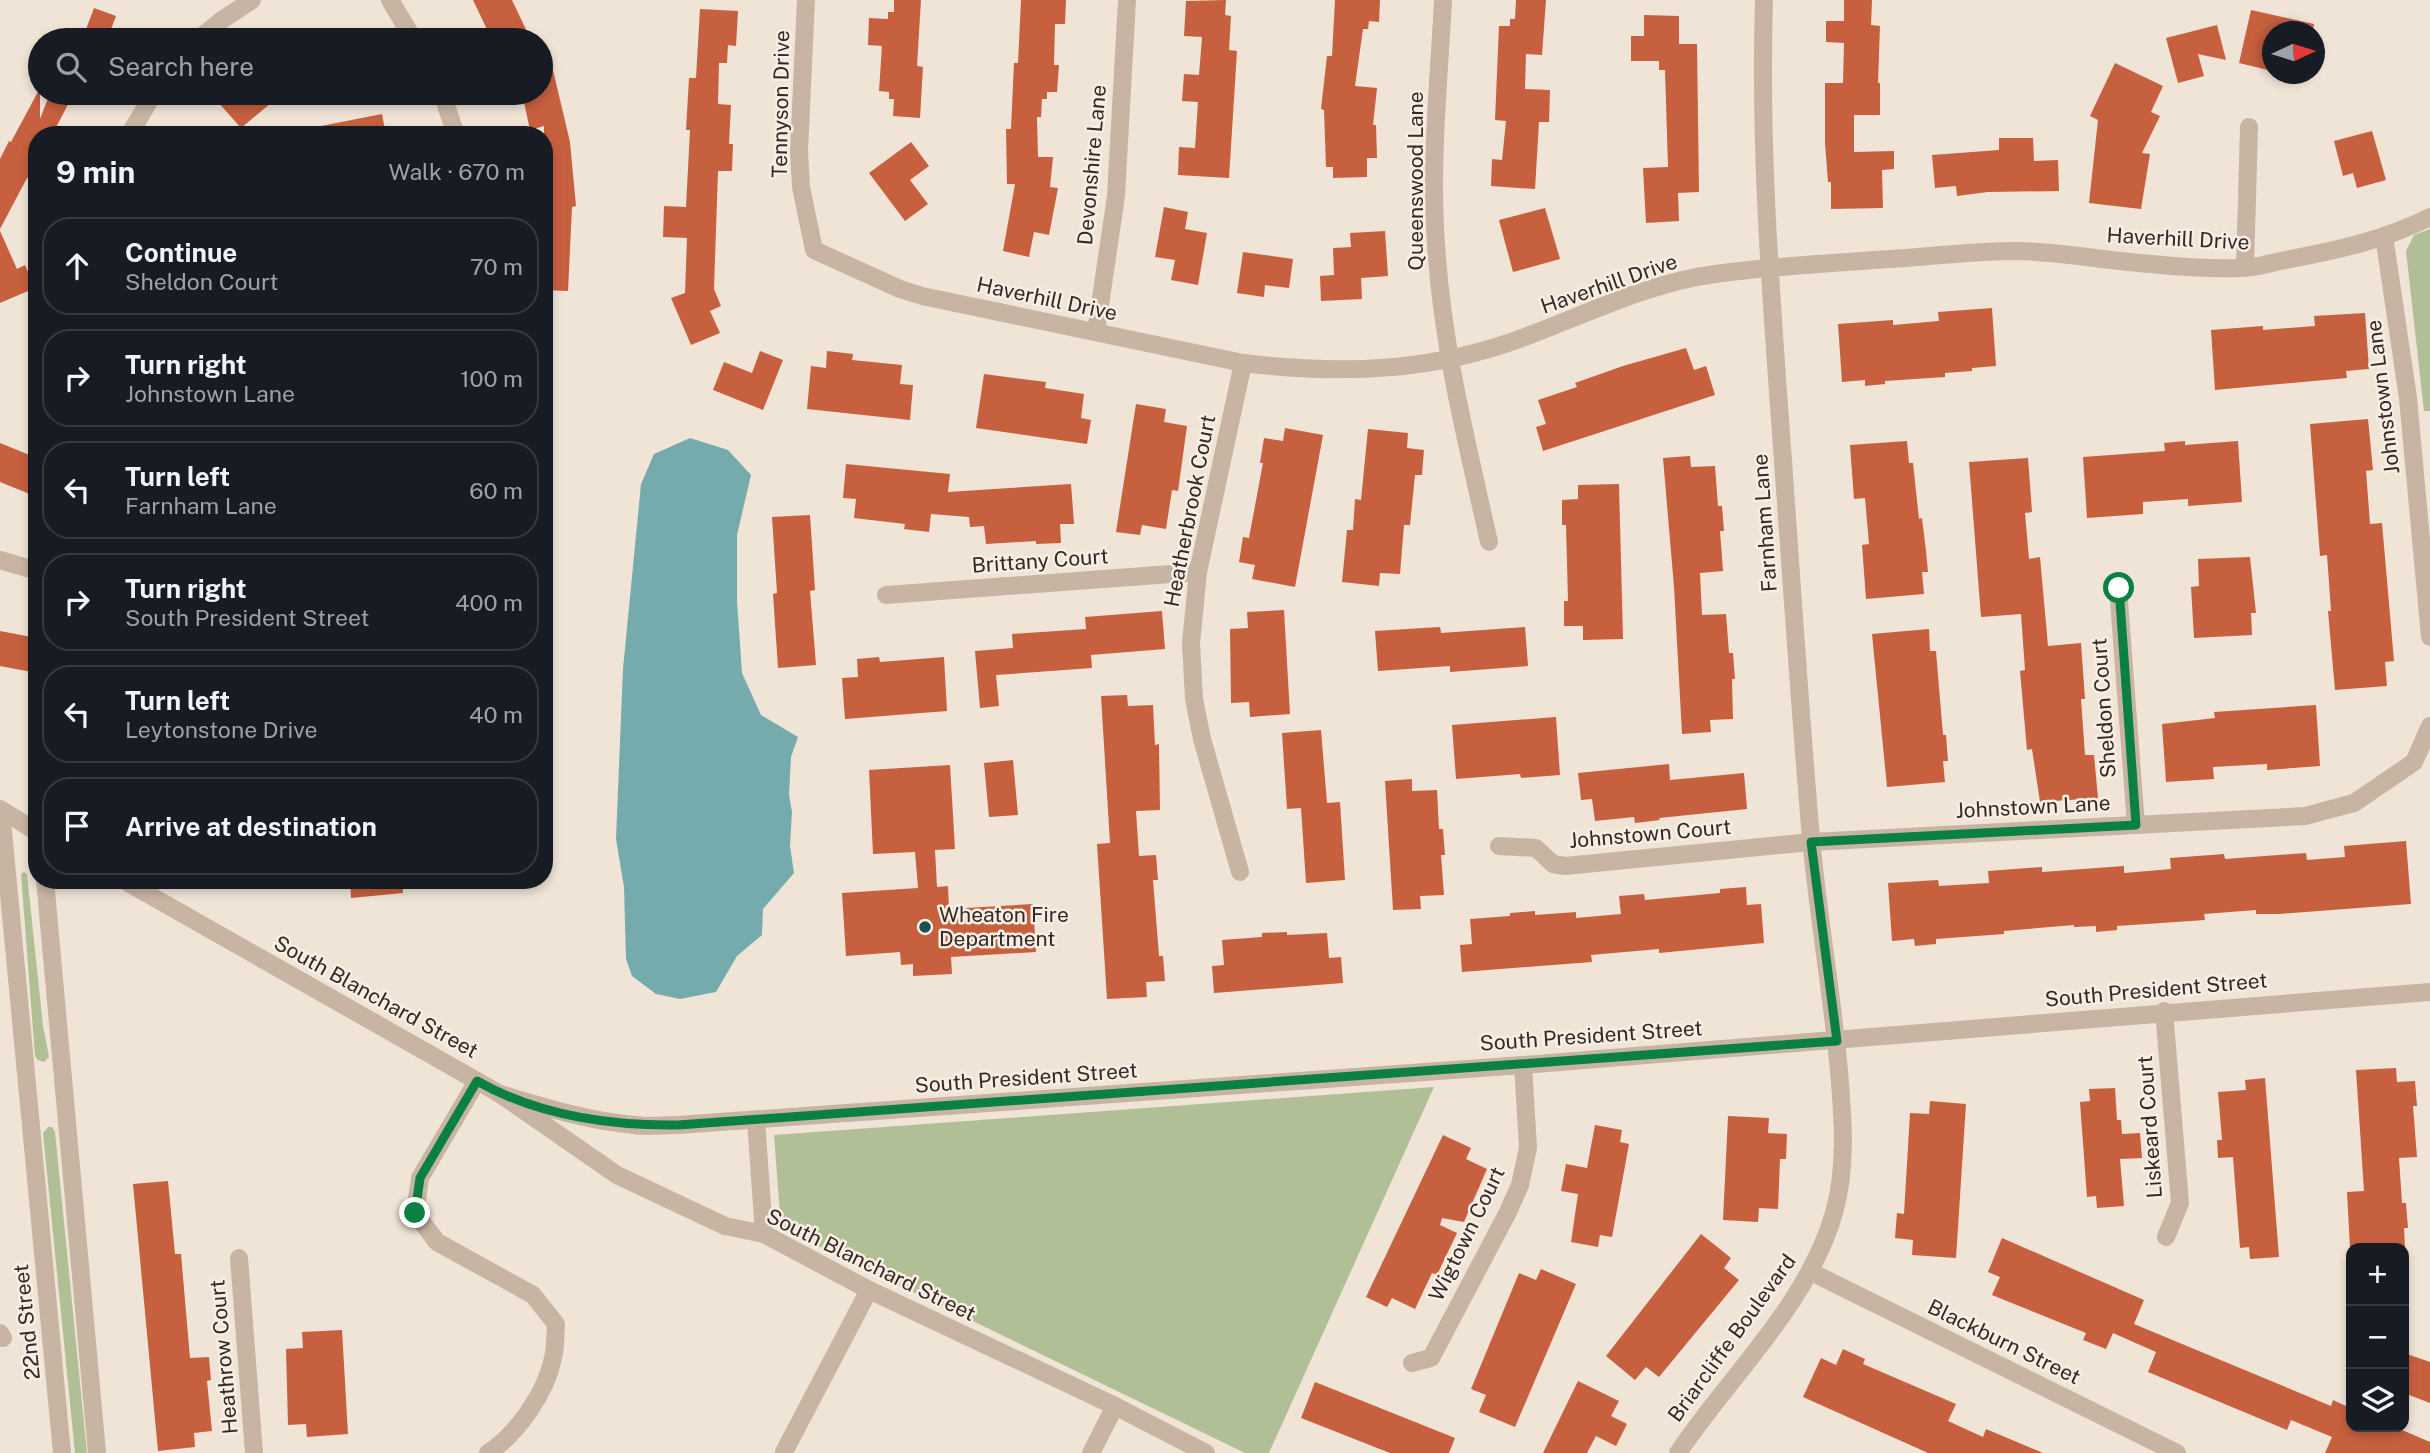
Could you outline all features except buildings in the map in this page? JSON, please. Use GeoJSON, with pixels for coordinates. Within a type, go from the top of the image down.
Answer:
{"type":"FeatureCollection","features":[{"type":"Feature","properties":{"kind":"street"},"geometry":{"type":"LineString","coordinates":[[212,28],[252,0]]}},
{"type":"Feature","properties":{"kind":"street"},"geometry":{"type":"LineString","coordinates":[[390,0],[407,28]]}},
{"type":"Feature","properties":{"kind":"street","name":"Tennyson Drive"},"geometry":{"type":"LineString","coordinates":[[806,0],[799,151],[801,187],[814,250]]}},
{"type":"Feature","properties":{"kind":"street","name":"Devonshire Lane"},"geometry":{"type":"LineString","coordinates":[[1096,332],[1116,196],[1127,0]]}},
{"type":"Feature","properties":{"kind":"street","name":"Queenswood Lane"},"geometry":{"type":"LineString","coordinates":[[1443,0],[1434,171],[1436,242],[1450,360],[1489,542]]}},
{"type":"Feature","properties":{"kind":"street","name":"Farnham Lane"},"geometry":{"type":"LineString","coordinates":[[1764,0],[1763,152],[1769,269],[1811,842],[1837,1041]]}},
{"type":"Feature","properties":{"kind":"street"},"geometry":{"type":"LineString","coordinates":[[134,126],[146,105]]}},
{"type":"Feature","properties":{"kind":"street"},"geometry":{"type":"LineString","coordinates":[[446,105],[453,126]]}},
{"type":"Feature","properties":{"kind":"street"},"geometry":{"type":"LineString","coordinates":[[2245,268],[2249,127]]}},
{"type":"Feature","properties":{"kind":"street","name":"Haverhill Drive"},"geometry":{"type":"LineString","coordinates":[[814,250],[900,289],[922,296],[1242,363],[1339,370],[1376,369],[1450,360],[1528,336],[1644,291],[1715,274],[2017,251],[2064,253],[2152,264],[2245,268],[2324,253],[2384,236],[2430,217]]}},
{"type":"Feature","properties":{"kind":"street","name":"Johnstown Lane"},"geometry":{"type":"LineString","coordinates":[[2384,236],[2408,398],[2430,637]]}},
{"type":"Feature","properties":{"kind":"street","name":"Heatherbrook Court"},"geometry":{"type":"LineString","coordinates":[[1240,872],[1202,738],[1194,699],[1191,643],[1198,572],[1242,363]]}},
{"type":"Feature","properties":{"kind":"street"},"geometry":{"type":"LineString","coordinates":[[0,560],[28,568]]}},
{"type":"Feature","properties":{"kind":"street","name":"Brittany Court"},"geometry":{"type":"LineString","coordinates":[[886,595],[1198,572]]}},
{"type":"Feature","properties":{"kind":"street","name":"Sheldon Court"},"geometry":{"type":"LineString","coordinates":[[2119,588],[2136,825]]}},
{"type":"Feature","properties":{"kind":"street","name":"Johnstown Lane"},"geometry":{"type":"LineString","coordinates":[[1811,842],[2305,816],[2354,803],[2414,762],[2426,747],[2430,726]]}},
{"type":"Feature","properties":{"kind":"street"},"geometry":{"type":"LineString","coordinates":[[0,810],[28,827]]}},
{"type":"Feature","properties":{"kind":"street","name":"22nd Street"},"geometry":{"type":"LineString","coordinates":[[0,810],[62,1453]]}},
{"type":"Feature","properties":{"kind":"street","name":"Johnstown Court"},"geometry":{"type":"LineString","coordinates":[[1499,846],[1536,848],[1553,864],[1565,866],[1811,842]]}},
{"type":"Feature","properties":{"kind":"street"},"geometry":{"type":"LineString","coordinates":[[46,889],[97,1453]]}},
{"type":"Feature","properties":{"kind":"street","name":"South Blanchard Street"},"geometry":{"type":"LineString","coordinates":[[139,889],[500,1094],[617,1175],[725,1226],[764,1234],[869,1290],[1115,1406],[1206,1453]]}},
{"type":"Feature","properties":{"kind":"street","name":"South President Street"},"geometry":{"type":"LineString","coordinates":[[500,1094],[559,1112],[637,1126],[756,1120],[1837,1041],[2430,992]]}},
{"type":"Feature","properties":{"kind":"street","name":"Liskeard Court"},"geometry":{"type":"LineString","coordinates":[[2164,1012],[2180,1203],[2166,1237]]}},
{"type":"Feature","properties":{"kind":"street","name":"Briarcliffe Boulevard"},"geometry":{"type":"LineString","coordinates":[[1678,1453],[1811,1272],[1829,1230],[1839,1188],[1843,1121],[1837,1041]]}},
{"type":"Feature","properties":{"kind":"street","name":"Wigtown Court"},"geometry":{"type":"LineString","coordinates":[[1412,1363],[1431,1358],[1520,1185],[1528,1148],[1523,1065]]}},
{"type":"Feature","properties":{"kind":"street"},"geometry":{"type":"LineString","coordinates":[[477,1081],[420,1178],[415,1213],[437,1242],[533,1295],[556,1324],[553,1359],[536,1402],[504,1443],[488,1453]]}},
{"type":"Feature","properties":{"kind":"street"},"geometry":{"type":"LineString","coordinates":[[756,1120],[764,1234]]}},
{"type":"Feature","properties":{"kind":"street","name":"Heathrow Court"},"geometry":{"type":"LineString","coordinates":[[239,1258],[254,1453]]}},
{"type":"Feature","properties":{"kind":"street","name":"Blackburn Street"},"geometry":{"type":"LineString","coordinates":[[1811,1272],[2177,1453]]}},
{"type":"Feature","properties":{"kind":"street"},"geometry":{"type":"LineString","coordinates":[[784,1452],[869,1290]]}},
{"type":"Feature","properties":{"kind":"street"},"geometry":{"type":"LineString","coordinates":[[1091,1453],[1115,1406]]}},
{"type":"Feature","properties":{"kind":"green space"},"geometry":{"type":"Polygon","coordinates":[[[2430,229],[2430,411],[2424,411],[2406,251],[2414,235],[2430,229]]]}},
{"type":"Feature","properties":{"kind":"green space"},"geometry":{"type":"Polygon","coordinates":[[[21,874],[27,874],[43,1026],[49,1057],[44,1062],[35,1056],[21,874]]]}},
{"type":"Feature","properties":{"kind":"green space"},"geometry":{"type":"Polygon","coordinates":[[[1434,1087],[1269,1453],[1245,1453],[781,1228],[774,1135],[1434,1087]]]}},
{"type":"Feature","properties":{"kind":"green space"},"geometry":{"type":"Polygon","coordinates":[[[48,1127],[52,1127],[55,1132],[87,1453],[75,1453],[43,1133],[48,1127]]]}},
{"type":"Feature","properties":{"kind":"water"},"geometry":{"type":"Polygon","coordinates":[[[690,438],[728,450],[751,475],[737,535],[737,601],[742,673],[761,715],[798,737],[791,757],[789,795],[792,812],[790,846],[794,873],[763,909],[762,935],[737,956],[716,992],[680,999],[656,994],[632,976],[626,959],[624,887],[616,839],[623,669],[641,484],[654,454],[690,438]]]}},
{"type":"Feature","properties":{"kind":"place","name":"Wheaton Fire Department"},"geometry":{"type":"Point","coordinates":[925,927]}},
{"type":"Feature","properties":{"kind":"route"},"geometry":{"type":"LineString","coordinates":[[415,1213],[420,1178],[477,1081],[500,1094],[603,1122],[637,1126],[678,1125],[1837,1041],[1811,842],[2136,825],[2119,588]]}}]}
